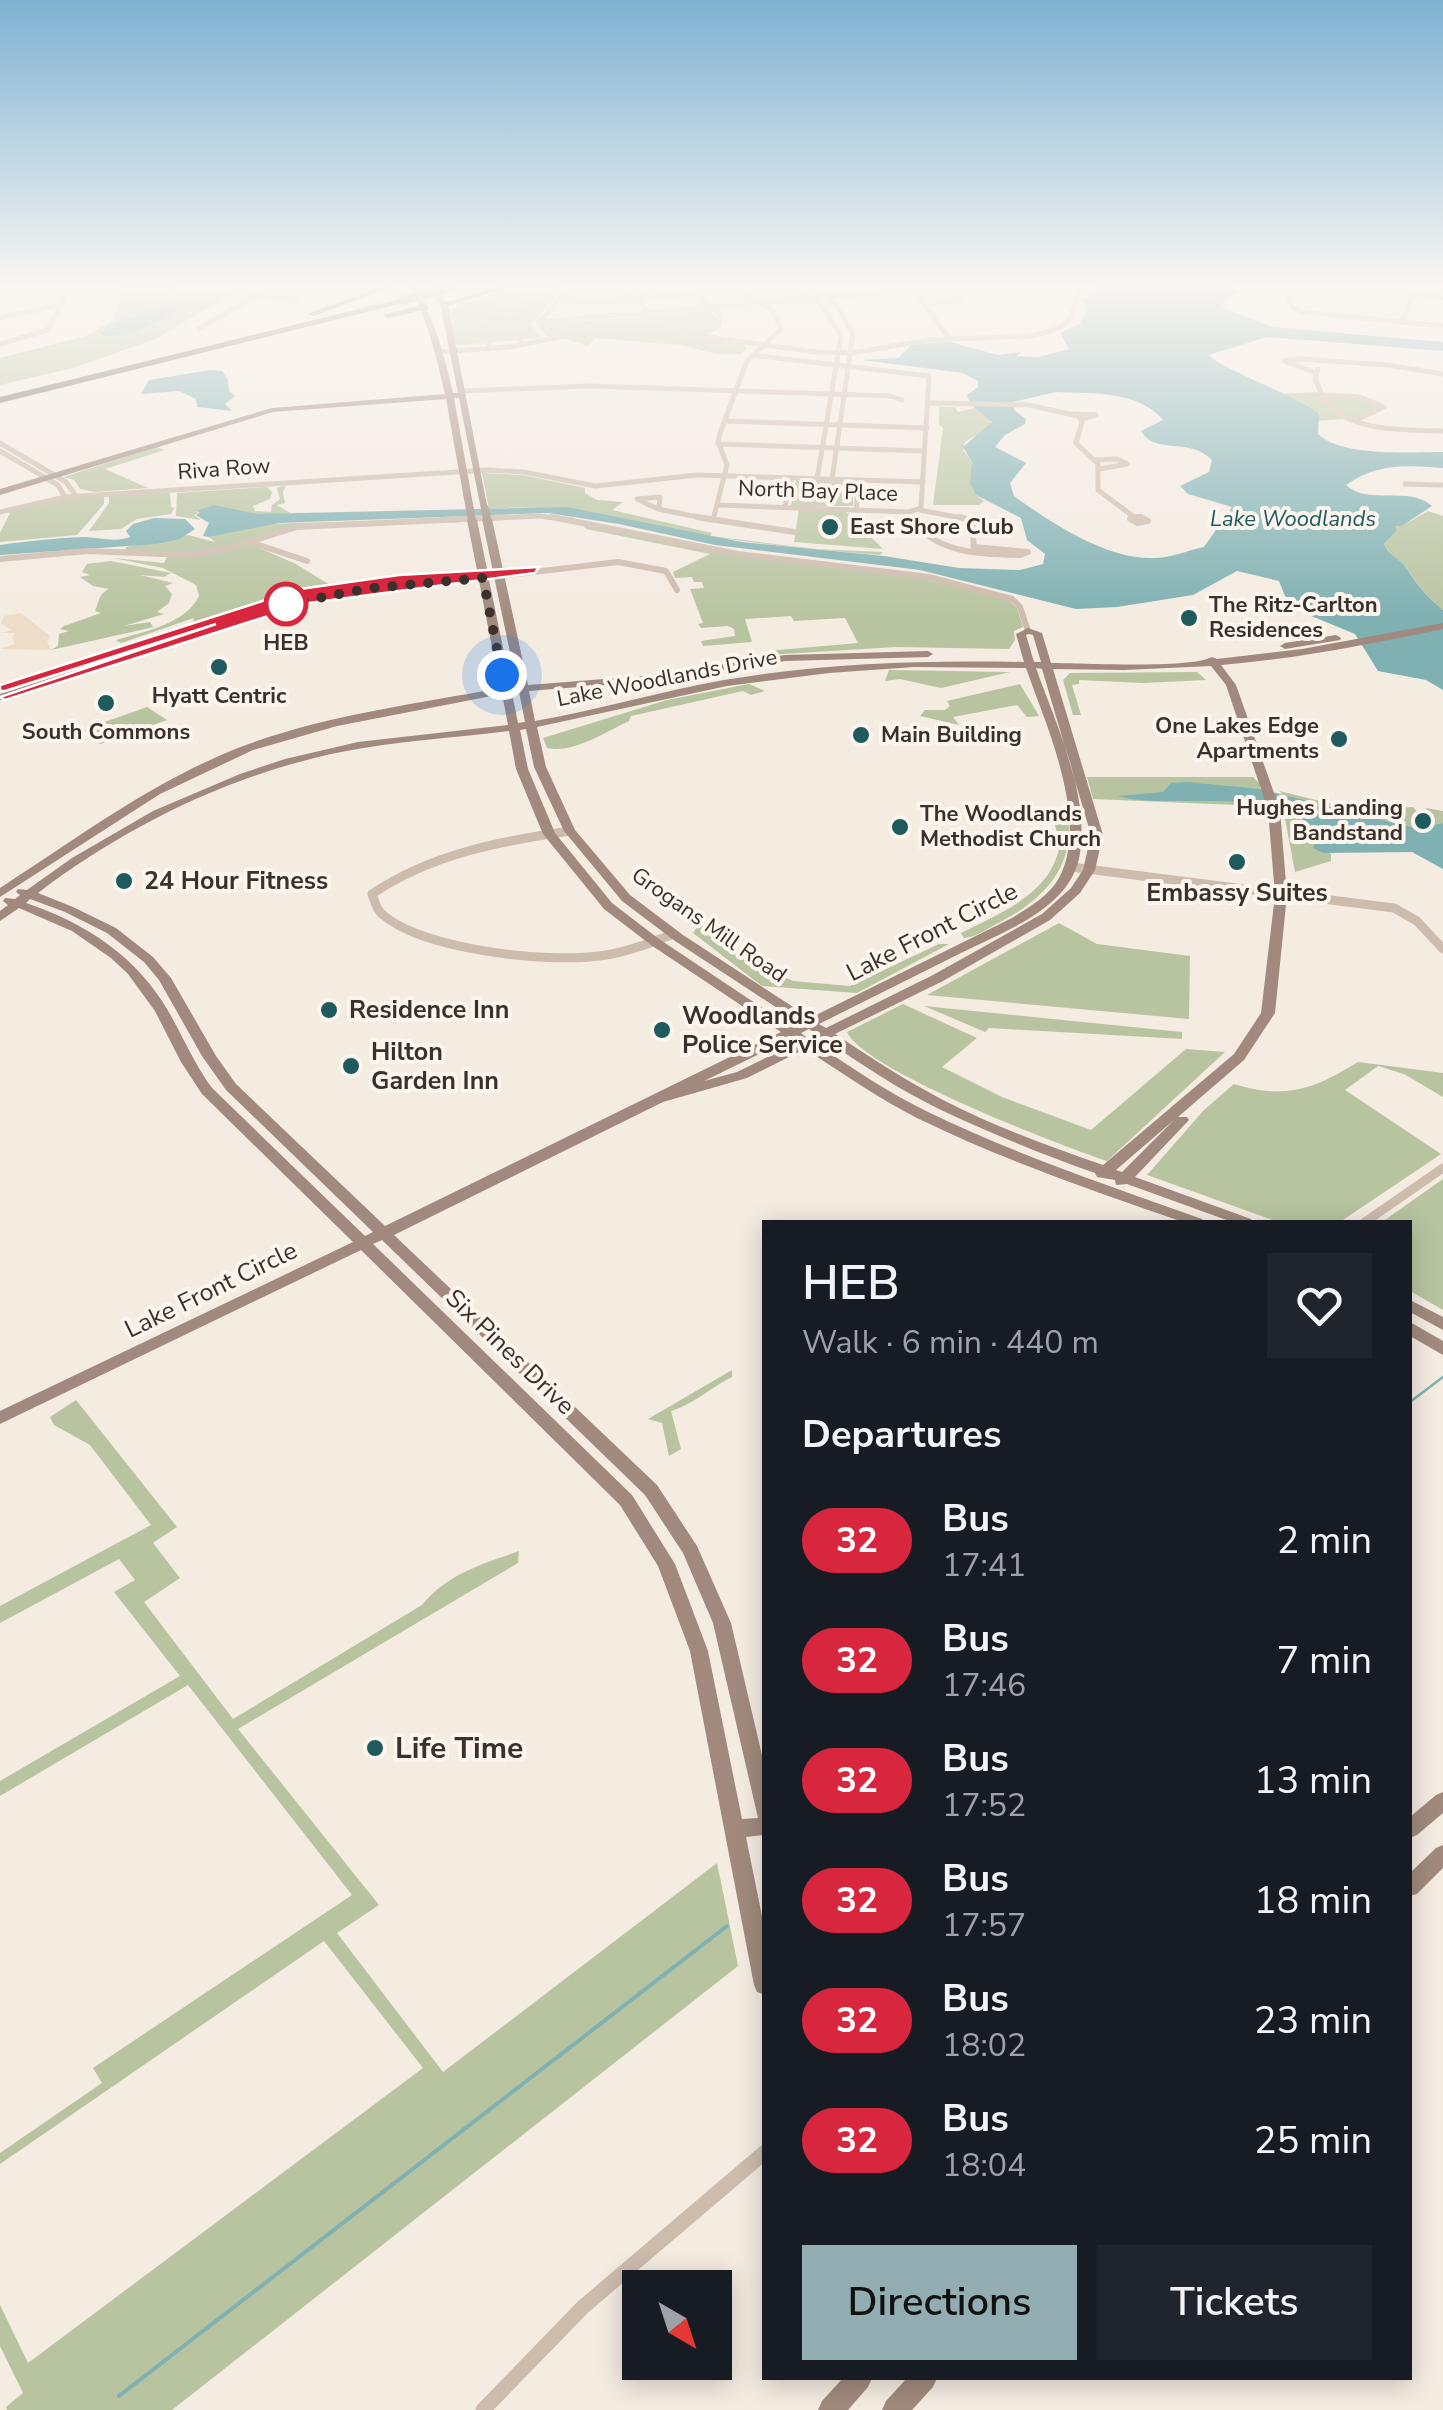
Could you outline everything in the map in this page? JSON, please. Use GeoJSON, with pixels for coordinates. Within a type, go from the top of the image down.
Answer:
{"type":"FeatureCollection","features":[{"type":"Feature","properties":{"kind":"main road"},"geometry":{"type":"LineString","coordinates":[[0,489],[256,413],[321,401],[439,394]]}},
{"type":"Feature","properties":{"kind":"main road","name":"Grogans Mill Road"},"geometry":{"type":"LineString","coordinates":[[447,394],[457,472],[471,515],[522,770],[549,834],[590,888],[655,942],[910,1108],[968,1137],[1191,1220]]}},
{"type":"Feature","properties":{"kind":"main road","name":"Grogans Mill Road"},"geometry":{"type":"LineString","coordinates":[[461,394],[540,767],[570,831],[616,888],[674,934],[928,1097],[987,1126],[1240,1220]]}},
{"type":"Feature","properties":{"kind":"main road"},"geometry":{"type":"LineString","coordinates":[[0,688],[304,596],[382,583],[499,573]]}},
{"type":"Feature","properties":{"kind":"main road"},"geometry":{"type":"LineString","coordinates":[[0,697],[304,596]]}},
{"type":"Feature","properties":{"kind":"main road","name":"Lake Woodlands Drive"},"geometry":{"type":"LineString","coordinates":[[1206,660],[1443,616]]}},
{"type":"Feature","properties":{"kind":"main road","name":"Lake Woodlands Drive"},"geometry":{"type":"LineString","coordinates":[[9,893],[197,793],[256,771],[337,750],[482,731],[514,734],[530,724],[742,680],[814,671],[937,663],[1206,660],[1349,646],[1443,626]]}},
{"type":"Feature","properties":{"kind":"main road"},"geometry":{"type":"LineString","coordinates":[[1071,867],[1077,825],[1027,661],[1025,636],[1040,642],[1097,835],[1089,870]]}},
{"type":"Feature","properties":{"kind":"main road","name":"Lake Woodlands Drive"},"geometry":{"type":"LineString","coordinates":[[0,917],[9,893],[136,804],[249,748],[381,712],[505,690],[523,682],[560,686],[837,654],[1027,661]]}},
{"type":"Feature","properties":{"kind":"main road"},"geometry":{"type":"LineString","coordinates":[[1113,1192],[1169,1132],[1248,1063],[1276,1013],[1286,896],[1283,844],[1269,792],[1232,696],[1206,660]]}},
{"type":"Feature","properties":{"kind":"main road"},"geometry":{"type":"LineString","coordinates":[[481,694],[495,686],[502,675]]}},
{"type":"Feature","properties":{"kind":"main road"},"geometry":{"type":"LineString","coordinates":[[398,712],[408,738]]}},
{"type":"Feature","properties":{"kind":"main road"},"geometry":{"type":"LineString","coordinates":[[535,742],[560,719]]}},
{"type":"Feature","properties":{"kind":"main road"},"geometry":{"type":"LineString","coordinates":[[128,828],[127,818],[136,804]]}},
{"type":"Feature","properties":{"kind":"main road"},"geometry":{"type":"LineString","coordinates":[[103,844],[114,826],[110,820]]}},
{"type":"Feature","properties":{"kind":"main road","name":"Lake Front Circle"},"geometry":{"type":"LineString","coordinates":[[0,1418],[384,1234],[1016,921],[1051,895],[1071,867]]}},
{"type":"Feature","properties":{"kind":"main road","name":"Lake Front Circle"},"geometry":{"type":"LineString","coordinates":[[658,1099],[734,1078],[938,978],[1046,918],[1076,890],[1089,870]]}},
{"type":"Feature","properties":{"kind":"main road","name":"Six Pines Drive"},"geometry":{"type":"LineString","coordinates":[[9,893],[95,919],[125,936],[150,958],[177,997],[214,1067],[264,1122],[638,1474],[691,1551],[712,1595],[728,1645],[762,1798]]}},
{"type":"Feature","properties":{"kind":"main road","name":"Six Pines Drive"},"geometry":{"type":"LineString","coordinates":[[9,893],[76,929],[128,965],[160,1008],[207,1092],[615,1487],[666,1564],[699,1651],[762,1969]]}},
{"type":"Feature","properties":{"kind":"main road"},"geometry":{"type":"LineString","coordinates":[[1092,1185],[1236,1060],[1262,1027],[1268,1013],[1286,896]]}},
{"type":"Feature","properties":{"kind":"main road"},"geometry":{"type":"LineString","coordinates":[[128,965],[150,958]]}},
{"type":"Feature","properties":{"kind":"main road"},"geometry":{"type":"LineString","coordinates":[[181,1050],[202,1044]]}},
{"type":"Feature","properties":{"kind":"main road"},"geometry":{"type":"LineString","coordinates":[[910,1108],[928,1097]]}},
{"type":"Feature","properties":{"kind":"main road"},"geometry":{"type":"LineString","coordinates":[[243,1130],[264,1122]]}},
{"type":"Feature","properties":{"kind":"main road"},"geometry":{"type":"LineString","coordinates":[[1412,1305],[1443,1324]]}},
{"type":"Feature","properties":{"kind":"main road"},"geometry":{"type":"LineString","coordinates":[[1412,1329],[1443,1349]]}},
{"type":"Feature","properties":{"kind":"main road"},"geometry":{"type":"LineString","coordinates":[[699,1651],[728,1645]]}},
{"type":"Feature","properties":{"kind":"main road"},"geometry":{"type":"LineString","coordinates":[[1412,1827],[1443,1801]]}},
{"type":"Feature","properties":{"kind":"main road"},"geometry":{"type":"LineString","coordinates":[[735,1828],[762,1826]]}},
{"type":"Feature","properties":{"kind":"main road"},"geometry":{"type":"LineString","coordinates":[[1412,1884],[1443,1854]]}},
{"type":"Feature","properties":{"kind":"main road"},"geometry":{"type":"LineString","coordinates":[[830,2410],[857,2380]]}},
{"type":"Feature","properties":{"kind":"main road"},"geometry":{"type":"LineString","coordinates":[[895,2410],[922,2380]]}},
{"type":"Feature","properties":{"kind":"street"},"geometry":{"type":"LineString","coordinates":[[713,520],[727,463],[719,444],[735,394]]}},
{"type":"Feature","properties":{"kind":"street"},"geometry":{"type":"LineString","coordinates":[[779,394],[1013,404],[1096,415],[1082,419]]}},
{"type":"Feature","properties":{"kind":"street"},"geometry":{"type":"LineString","coordinates":[[916,511],[923,482],[929,394]]}},
{"type":"Feature","properties":{"kind":"street"},"geometry":{"type":"LineString","coordinates":[[1355,420],[1384,407],[1360,397],[1324,395],[1329,406],[1355,420],[1390,429],[1443,431]]}},
{"type":"Feature","properties":{"kind":"street"},"geometry":{"type":"LineString","coordinates":[[817,478],[831,396]]}},
{"type":"Feature","properties":{"kind":"street"},"geometry":{"type":"LineString","coordinates":[[832,479],[845,397]]}},
{"type":"Feature","properties":{"kind":"street"},"geometry":{"type":"LineString","coordinates":[[1075,414],[1082,419]]}},
{"type":"Feature","properties":{"kind":"street"},"geometry":{"type":"LineString","coordinates":[[1082,419],[1076,443],[1100,468],[1097,486],[1102,495],[1134,517]]}},
{"type":"Feature","properties":{"kind":"street"},"geometry":{"type":"LineString","coordinates":[[726,421],[926,428]]}},
{"type":"Feature","properties":{"kind":"street"},"geometry":{"type":"LineString","coordinates":[[0,443],[62,488],[65,497]]}},
{"type":"Feature","properties":{"kind":"street"},"geometry":{"type":"LineString","coordinates":[[719,444],[924,451]]}},
{"type":"Feature","properties":{"kind":"street"},"geometry":{"type":"LineString","coordinates":[[0,451],[71,487],[76,496]]}},
{"type":"Feature","properties":{"kind":"street"},"geometry":{"type":"LineString","coordinates":[[1094,460],[1117,459],[1128,464],[1100,468]]}},
{"type":"Feature","properties":{"kind":"street","name":"Riva Row"},"geometry":{"type":"LineString","coordinates":[[0,512],[76,496],[479,471],[524,472],[592,486],[682,475],[923,482]]}},
{"type":"Feature","properties":{"kind":"street"},"geometry":{"type":"LineString","coordinates":[[785,507],[791,478]]}},
{"type":"Feature","properties":{"kind":"street"},"geometry":{"type":"LineString","coordinates":[[856,510],[859,480]]}},
{"type":"Feature","properties":{"kind":"street"},"geometry":{"type":"LineString","coordinates":[[1404,484],[1443,484]]}},
{"type":"Feature","properties":{"kind":"street","name":"North Bay Place"},"geometry":{"type":"LineString","coordinates":[[717,505],[945,514],[974,522],[974,550]]}},
{"type":"Feature","properties":{"kind":"street"},"geometry":{"type":"LineString","coordinates":[[659,508],[794,532]]}},
{"type":"Feature","properties":{"kind":"street"},"geometry":{"type":"LineString","coordinates":[[0,559],[83,551],[188,555],[304,526],[513,516],[564,518],[738,554],[934,578],[1009,598],[1020,607],[1025,636]]}},
{"type":"Feature","properties":{"kind":"street"},"geometry":{"type":"LineString","coordinates":[[916,526],[930,538],[974,550],[1028,552],[974,550]]}},
{"type":"Feature","properties":{"kind":"street"},"geometry":{"type":"LineString","coordinates":[[249,542],[263,544],[289,560],[307,561]]}},
{"type":"Feature","properties":{"kind":"street"},"geometry":{"type":"LineString","coordinates":[[499,573],[630,562],[666,571],[676,590]]}},
{"type":"Feature","properties":{"kind":"street"},"geometry":{"type":"LineString","coordinates":[[570,831],[488,847],[417,870],[382,885],[372,894],[370,903],[376,912],[429,938],[477,948],[590,957],[674,934]]}},
{"type":"Feature","properties":{"kind":"street"},"geometry":{"type":"LineString","coordinates":[[1071,867],[1394,908],[1417,921],[1443,949]]}},
{"type":"Feature","properties":{"kind":"street"},"geometry":{"type":"LineString","coordinates":[[1368,1220],[1443,1168]]}},
{"type":"Feature","properties":{"kind":"street"},"geometry":{"type":"LineString","coordinates":[[484,2410],[519,2366],[561,2326],[762,2155]]}},
{"type":"Feature","properties":{"kind":"green space"},"geometry":{"type":"Polygon","coordinates":[[[1277,394],[1321,394],[1373,401],[1381,408],[1359,418],[1314,421],[1277,394]]]}},
{"type":"Feature","properties":{"kind":"green space"},"geometry":{"type":"Polygon","coordinates":[[[939,407],[955,407],[958,412],[974,408],[991,420],[989,428],[965,442],[963,450],[972,462],[976,495],[984,501],[979,505],[933,505],[943,428],[939,425],[939,407]]]}},
{"type":"Feature","properties":{"kind":"green space"},"geometry":{"type":"Polygon","coordinates":[[[157,447],[165,450],[105,469],[148,488],[94,492],[80,489],[74,480],[63,477],[157,447]]]}},
{"type":"Feature","properties":{"kind":"green space"},"geometry":{"type":"Polygon","coordinates":[[[482,473],[523,475],[585,488],[585,493],[597,500],[623,502],[612,510],[712,533],[710,536],[816,549],[883,552],[880,555],[814,549],[747,542],[703,535],[571,510],[489,509],[482,473]]]}},
{"type":"Feature","properties":{"kind":"green space"},"geometry":{"type":"Polygon","coordinates":[[[796,480],[853,482],[853,506],[791,506],[796,480]]]}},
{"type":"Feature","properties":{"kind":"green space"},"geometry":{"type":"Polygon","coordinates":[[[286,485],[285,503],[277,505],[290,513],[259,514],[211,508],[195,511],[198,513],[194,515],[201,520],[176,516],[177,493],[267,487],[272,492],[270,499],[253,506],[255,511],[271,512],[272,505],[280,499],[277,488],[286,485]]]}},
{"type":"Feature","properties":{"kind":"green space"},"geometry":{"type":"Polygon","coordinates":[[[170,492],[174,508],[171,514],[137,519],[121,529],[89,531],[109,503],[109,496],[170,492]]]}},
{"type":"Feature","properties":{"kind":"green space"},"geometry":{"type":"Polygon","coordinates":[[[104,496],[104,504],[77,535],[0,542],[8,512],[56,500],[104,496]]]}},
{"type":"Feature","properties":{"kind":"green space","name":"East Shore Club"},"geometry":{"type":"Polygon","coordinates":[[[799,509],[845,511],[883,549],[794,542],[799,509]]]}},
{"type":"Feature","properties":{"kind":"green space"},"geometry":{"type":"Polygon","coordinates":[[[1428,511],[1443,516],[1443,610],[1384,544],[1397,530],[1394,526],[1402,526],[1428,511]]]}},
{"type":"Feature","properties":{"kind":"green space"},"geometry":{"type":"Polygon","coordinates":[[[364,521],[301,526],[251,539],[252,545],[296,564],[333,587],[260,601],[193,622],[194,618],[121,643],[116,640],[174,620],[193,606],[199,596],[196,585],[163,568],[113,558],[164,563],[168,555],[125,550],[126,547],[188,535],[215,542],[209,537],[265,524],[364,521]]]}},
{"type":"Feature","properties":{"kind":"green space"},"geometry":{"type":"Polygon","coordinates":[[[583,524],[712,551],[917,577],[1008,600],[1017,608],[1023,627],[1014,631],[1015,640],[1009,649],[896,647],[767,655],[767,651],[858,643],[845,618],[794,621],[791,616],[745,619],[752,642],[703,646],[701,641],[735,636],[734,629],[701,628],[698,624],[703,623],[690,589],[704,588],[702,582],[694,582],[692,577],[675,578],[673,572],[710,554],[586,529],[583,524]]]}},
{"type":"Feature","properties":{"kind":"green space"},"geometry":{"type":"Polygon","coordinates":[[[111,561],[171,573],[164,577],[140,575],[173,583],[165,586],[172,594],[169,603],[157,612],[164,614],[124,626],[150,622],[153,627],[51,650],[58,646],[59,634],[69,631],[60,629],[64,626],[101,613],[95,611],[109,589],[93,586],[80,577],[90,575],[82,572],[87,564],[111,561]]]}},
{"type":"Feature","properties":{"kind":"green space"},"geometry":{"type":"Polygon","coordinates":[[[889,670],[1010,672],[941,688],[900,679],[885,681],[889,670]]]}},
{"type":"Feature","properties":{"kind":"green space"},"geometry":{"type":"Polygon","coordinates":[[[1197,672],[1206,680],[1079,680],[1079,684],[1072,685],[1081,715],[1073,715],[1063,680],[1070,673],[1197,672]]]}},
{"type":"Feature","properties":{"kind":"green space"},"geometry":{"type":"Polygon","coordinates":[[[749,684],[765,691],[751,695],[743,691],[631,716],[629,721],[599,736],[567,748],[547,748],[543,738],[667,700],[749,684]]]}},
{"type":"Feature","properties":{"kind":"green space"},"geometry":{"type":"Polygon","coordinates":[[[1020,684],[1039,716],[1027,717],[1017,705],[953,717],[959,725],[920,716],[925,710],[945,710],[950,706],[947,701],[1020,684]]]}},
{"type":"Feature","properties":{"kind":"green space"},"geometry":{"type":"Polygon","coordinates":[[[147,707],[167,720],[100,744],[95,740],[99,737],[82,730],[147,707]]]}},
{"type":"Feature","properties":{"kind":"green space"},"geometry":{"type":"Polygon","coordinates":[[[1087,777],[1253,777],[1260,784],[1260,806],[1093,799],[1087,777]]]}},
{"type":"Feature","properties":{"kind":"green space"},"geometry":{"type":"Polygon","coordinates":[[[1279,791],[1357,810],[1413,807],[1417,812],[1427,812],[1426,808],[1443,811],[1443,823],[1411,828],[1286,797],[1279,791]]]}},
{"type":"Feature","properties":{"kind":"green space"},"geometry":{"type":"Polygon","coordinates":[[[1053,810],[1067,811],[1069,830],[1062,864],[1054,878],[1016,913],[964,938],[961,933],[1030,894],[1051,870],[1058,851],[1053,810]]]}},
{"type":"Feature","properties":{"kind":"green space"},"geometry":{"type":"Polygon","coordinates":[[[1284,813],[1302,817],[1313,827],[1313,847],[1331,854],[1331,861],[1295,872],[1284,813]]]}},
{"type":"Feature","properties":{"kind":"green space"},"geometry":{"type":"Polygon","coordinates":[[[1059,923],[1097,944],[1190,956],[1189,1019],[927,995],[1059,923]]]}},
{"type":"Feature","properties":{"kind":"green space"},"geometry":{"type":"Polygon","coordinates":[[[699,924],[757,963],[793,981],[850,986],[939,944],[949,944],[857,993],[762,986],[693,933],[699,924]]]}},
{"type":"Feature","properties":{"kind":"green space"},"geometry":{"type":"Polygon","coordinates":[[[903,1004],[977,1038],[942,1067],[1002,1097],[1091,1130],[1186,1049],[1225,1052],[1107,1161],[925,1086],[861,1048],[847,1032],[903,1004]]]}},
{"type":"Feature","properties":{"kind":"green space"},"geometry":{"type":"Polygon","coordinates":[[[924,1006],[1182,1032],[1182,1039],[989,1028],[985,1032],[924,1006]]]}},
{"type":"Feature","properties":{"kind":"green space"},"geometry":{"type":"Polygon","coordinates":[[[1358,1062],[1443,1073],[1443,1097],[1404,1074],[1378,1066],[1345,1090],[1441,1154],[1343,1220],[1272,1220],[1147,1175],[1204,1110],[1234,1084],[1284,1091],[1327,1079],[1358,1062]]]}},
{"type":"Feature","properties":{"kind":"green space"},"geometry":{"type":"Polygon","coordinates":[[[1443,1179],[1443,1310],[1412,1292],[1412,1220],[1385,1220],[1443,1179]]]}},
{"type":"Feature","properties":{"kind":"green space"},"geometry":{"type":"Polygon","coordinates":[[[732,1370],[732,1377],[671,1411],[681,1449],[669,1456],[662,1423],[648,1419],[732,1370]]]}},
{"type":"Feature","properties":{"kind":"green space"},"geometry":{"type":"Polygon","coordinates":[[[76,1400],[177,1527],[153,1543],[180,1578],[144,1602],[233,1719],[422,1605],[454,1578],[519,1551],[518,1563],[238,1729],[379,1905],[337,1933],[443,2072],[717,1863],[738,1966],[172,2410],[7,2410],[23,2393],[0,2346],[0,2305],[28,2363],[423,2068],[324,1941],[0,2164],[0,2153],[102,2083],[93,2068],[352,1895],[188,1685],[0,1796],[0,1781],[180,1676],[114,1592],[135,1580],[119,1559],[0,1623],[0,1606],[151,1525],[90,1445],[54,1425],[50,1417],[76,1400]]]}},
{"type":"Feature","properties":{"kind":"shaded area"},"geometry":{"type":"Polygon","coordinates":[[[21,613],[50,636],[47,642],[51,650],[0,649],[15,644],[15,633],[0,633],[12,630],[1,623],[4,616],[21,613]]]}},
{"type":"Feature","properties":{"kind":"water"},"geometry":{"type":"Polygon","coordinates":[[[186,394],[235,396],[225,404],[232,411],[197,407],[196,399],[186,394]]]}},
{"type":"Feature","properties":{"kind":"water","name":"Lake Woodlands"},"geometry":{"type":"Polygon","coordinates":[[[1045,394],[1013,402],[1014,410],[1026,419],[1025,424],[1005,435],[995,447],[1026,463],[1010,483],[1014,496],[1096,545],[1132,556],[1157,558],[1204,547],[1232,507],[1188,494],[1180,486],[1209,472],[1212,460],[1193,449],[1155,443],[1147,438],[1141,431],[1163,420],[1153,410],[1128,398],[1092,394],[1284,394],[1319,414],[1318,434],[1343,447],[1377,452],[1443,452],[1443,468],[1381,469],[1346,485],[1365,494],[1412,497],[1432,506],[1402,526],[1395,526],[1397,530],[1384,544],[1443,610],[1443,690],[1426,680],[1378,671],[1355,634],[1309,615],[1285,596],[1279,581],[1237,571],[1193,595],[1076,609],[920,570],[715,545],[548,513],[279,523],[209,537],[203,536],[209,523],[195,511],[214,505],[257,514],[567,507],[742,542],[959,568],[1020,570],[1043,564],[1045,554],[1027,540],[1021,518],[976,495],[970,483],[972,462],[963,447],[992,422],[972,406],[967,395],[1045,394]]]}},
{"type":"Feature","properties":{"kind":"water"},"geometry":{"type":"Polygon","coordinates":[[[154,518],[185,519],[195,529],[180,539],[156,544],[0,555],[0,545],[83,537],[124,539],[130,537],[126,531],[133,524],[154,518]]]}},
{"type":"Feature","properties":{"kind":"water"},"geometry":{"type":"Polygon","coordinates":[[[1171,783],[1260,789],[1414,828],[1443,823],[1443,869],[1412,852],[1323,853],[1313,848],[1315,831],[1298,816],[1276,807],[1118,796],[1163,792],[1171,783]]]}},
{"type":"Feature","properties":{"kind":"waterway"},"geometry":{"type":"LineString","coordinates":[[1412,1400],[1443,1377]]}},
{"type":"Feature","properties":{"kind":"waterway"},"geometry":{"type":"LineString","coordinates":[[119,2396],[727,1926]]}},
{"type":"Feature","properties":{"kind":"bus line","name":"32"},"geometry":{"type":"LineString","coordinates":[[0,688],[300,593],[399,578],[535,570],[308,599],[0,697]]}},
{"type":"Feature","properties":{"kind":"place","name":"East Shore Club"},"geometry":{"type":"Point","coordinates":[830,527]}},
{"type":"Feature","properties":{"kind":"place","name":"HEB"},"geometry":{"type":"Point","coordinates":[286,604]}},
{"type":"Feature","properties":{"kind":"place","name":"The Ritz-Carlton Residences"},"geometry":{"type":"Point","coordinates":[1189,618]}},
{"type":"Feature","properties":{"kind":"place","name":"Hyatt Centric"},"geometry":{"type":"Point","coordinates":[219,667]}},
{"type":"Feature","properties":{"kind":"place","name":"South Commons"},"geometry":{"type":"Point","coordinates":[106,703]}},
{"type":"Feature","properties":{"kind":"place","name":"Main Building"},"geometry":{"type":"Point","coordinates":[861,735]}},
{"type":"Feature","properties":{"kind":"place","name":"One Lakes Edge Apartments"},"geometry":{"type":"Point","coordinates":[1339,739]}},
{"type":"Feature","properties":{"kind":"place","name":"Hughes Landing Bandstand"},"geometry":{"type":"Point","coordinates":[1423,821]}},
{"type":"Feature","properties":{"kind":"place","name":"The Woodlands Methodist Church"},"geometry":{"type":"Point","coordinates":[900,827]}},
{"type":"Feature","properties":{"kind":"place","name":"Embassy Suites"},"geometry":{"type":"Point","coordinates":[1237,862]}},
{"type":"Feature","properties":{"kind":"place","name":"24 Hour Fitness"},"geometry":{"type":"Point","coordinates":[124,881]}},
{"type":"Feature","properties":{"kind":"place","name":"Residence Inn"},"geometry":{"type":"Point","coordinates":[329,1010]}},
{"type":"Feature","properties":{"kind":"place","name":"Woodlands Police Service"},"geometry":{"type":"Point","coordinates":[662,1030]}},
{"type":"Feature","properties":{"kind":"place","name":"Hilton Garden Inn"},"geometry":{"type":"Point","coordinates":[351,1066]}},
{"type":"Feature","properties":{"kind":"place","name":"Life Time"},"geometry":{"type":"Point","coordinates":[375,1748]}},
{"type":"Feature","properties":{"kind":"route"},"geometry":{"type":"LineString","coordinates":[[286,604],[372,588],[483,578],[502,675]]}}]}
